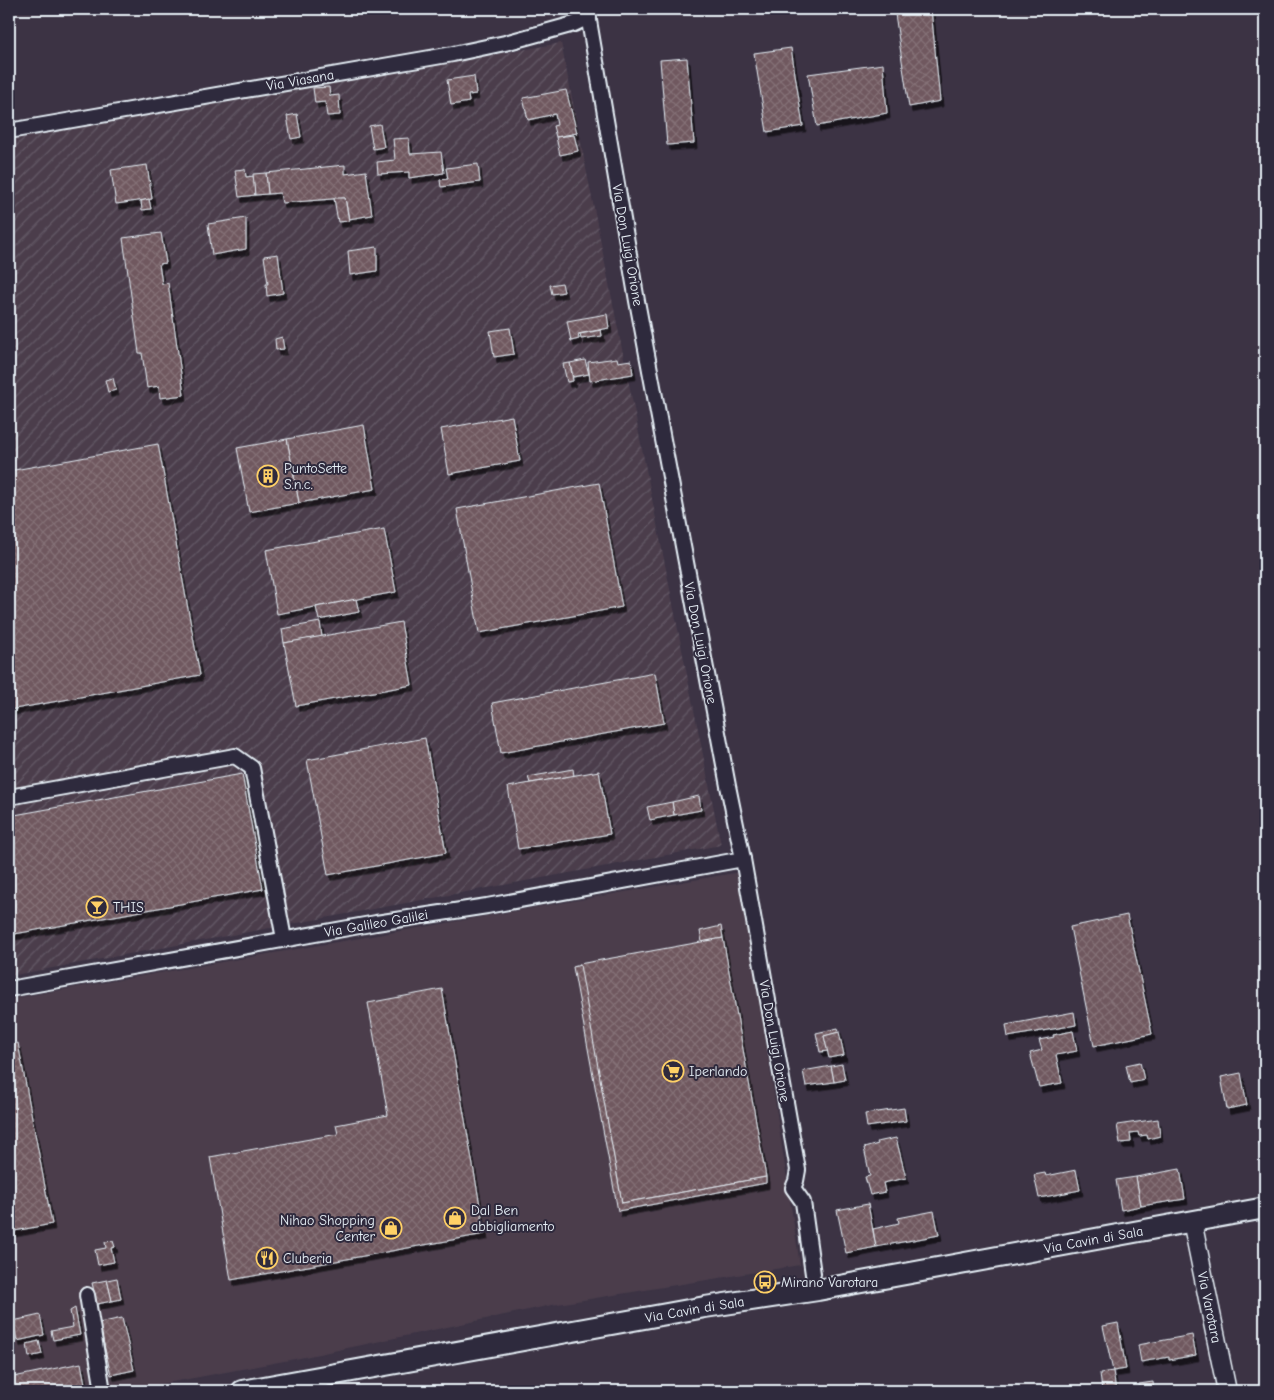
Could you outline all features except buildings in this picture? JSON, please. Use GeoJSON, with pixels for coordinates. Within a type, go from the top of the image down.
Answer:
{"type":"FeatureCollection","features":[{"type":"Feature","properties":{"kind":"main road","name":"Via Cavin di Sala"},"geometry":{"type":"LineString","coordinates":[[242,1391],[705,1307],[818,1290],[1265,1208]]}},
{"type":"Feature","properties":{"kind":"street","name":"Via Viasana"},"geometry":{"type":"LineString","coordinates":[[9,131],[453,54],[574,24],[588,13]]}},
{"type":"Feature","properties":{"kind":"street","name":"Via Don Luigi Orione"},"geometry":{"type":"LineString","coordinates":[[588,13],[637,301],[743,860],[798,1170],[793,1188],[803,1202],[813,1274]]}},
{"type":"Feature","properties":{"kind":"street"},"geometry":{"type":"LineString","coordinates":[[9,797],[235,756],[252,768],[284,939]]}},
{"type":"Feature","properties":{"kind":"street","name":"Via Galileo Galilei"},"geometry":{"type":"LineString","coordinates":[[9,989],[284,939],[743,860]]}},
{"type":"Feature","properties":{"kind":"street","name":"Via Varotara"},"geometry":{"type":"LineString","coordinates":[[1192,1221],[1227,1391]]}},
{"type":"Feature","properties":{"kind":"street"},"geometry":{"type":"LineString","coordinates":[[87,1295],[103,1391]]}},
{"type":"Feature","properties":{"kind":"shaded area"},"geometry":{"type":"Polygon","coordinates":[[[561,43],[721,845],[9,976],[9,139],[561,43]]]}},
{"type":"Feature","properties":{"kind":"shaded area"},"geometry":{"type":"Polygon","coordinates":[[[740,872],[800,1265],[552,1305],[300,1358],[124,1391],[9,1391],[9,999],[740,872]]]}},
{"type":"Feature","properties":{"kind":"place","name":"PuntoSette S.n.c."},"geometry":{"type":"Point","coordinates":[268,476]}},
{"type":"Feature","properties":{"kind":"place","name":"THIS"},"geometry":{"type":"Point","coordinates":[97,907]}},
{"type":"Feature","properties":{"kind":"place","name":"Iperlando"},"geometry":{"type":"Point","coordinates":[673,1071]}},
{"type":"Feature","properties":{"kind":"place","name":"Dal Ben abbigliamento"},"geometry":{"type":"Point","coordinates":[455,1218]}},
{"type":"Feature","properties":{"kind":"place","name":"Nihao Shopping Center"},"geometry":{"type":"Point","coordinates":[391,1228]}},
{"type":"Feature","properties":{"kind":"place","name":"Cluberia"},"geometry":{"type":"Point","coordinates":[267,1258]}},
{"type":"Feature","properties":{"kind":"place","name":"Mirano Varotara"},"geometry":{"type":"Point","coordinates":[765,1282]}}]}
